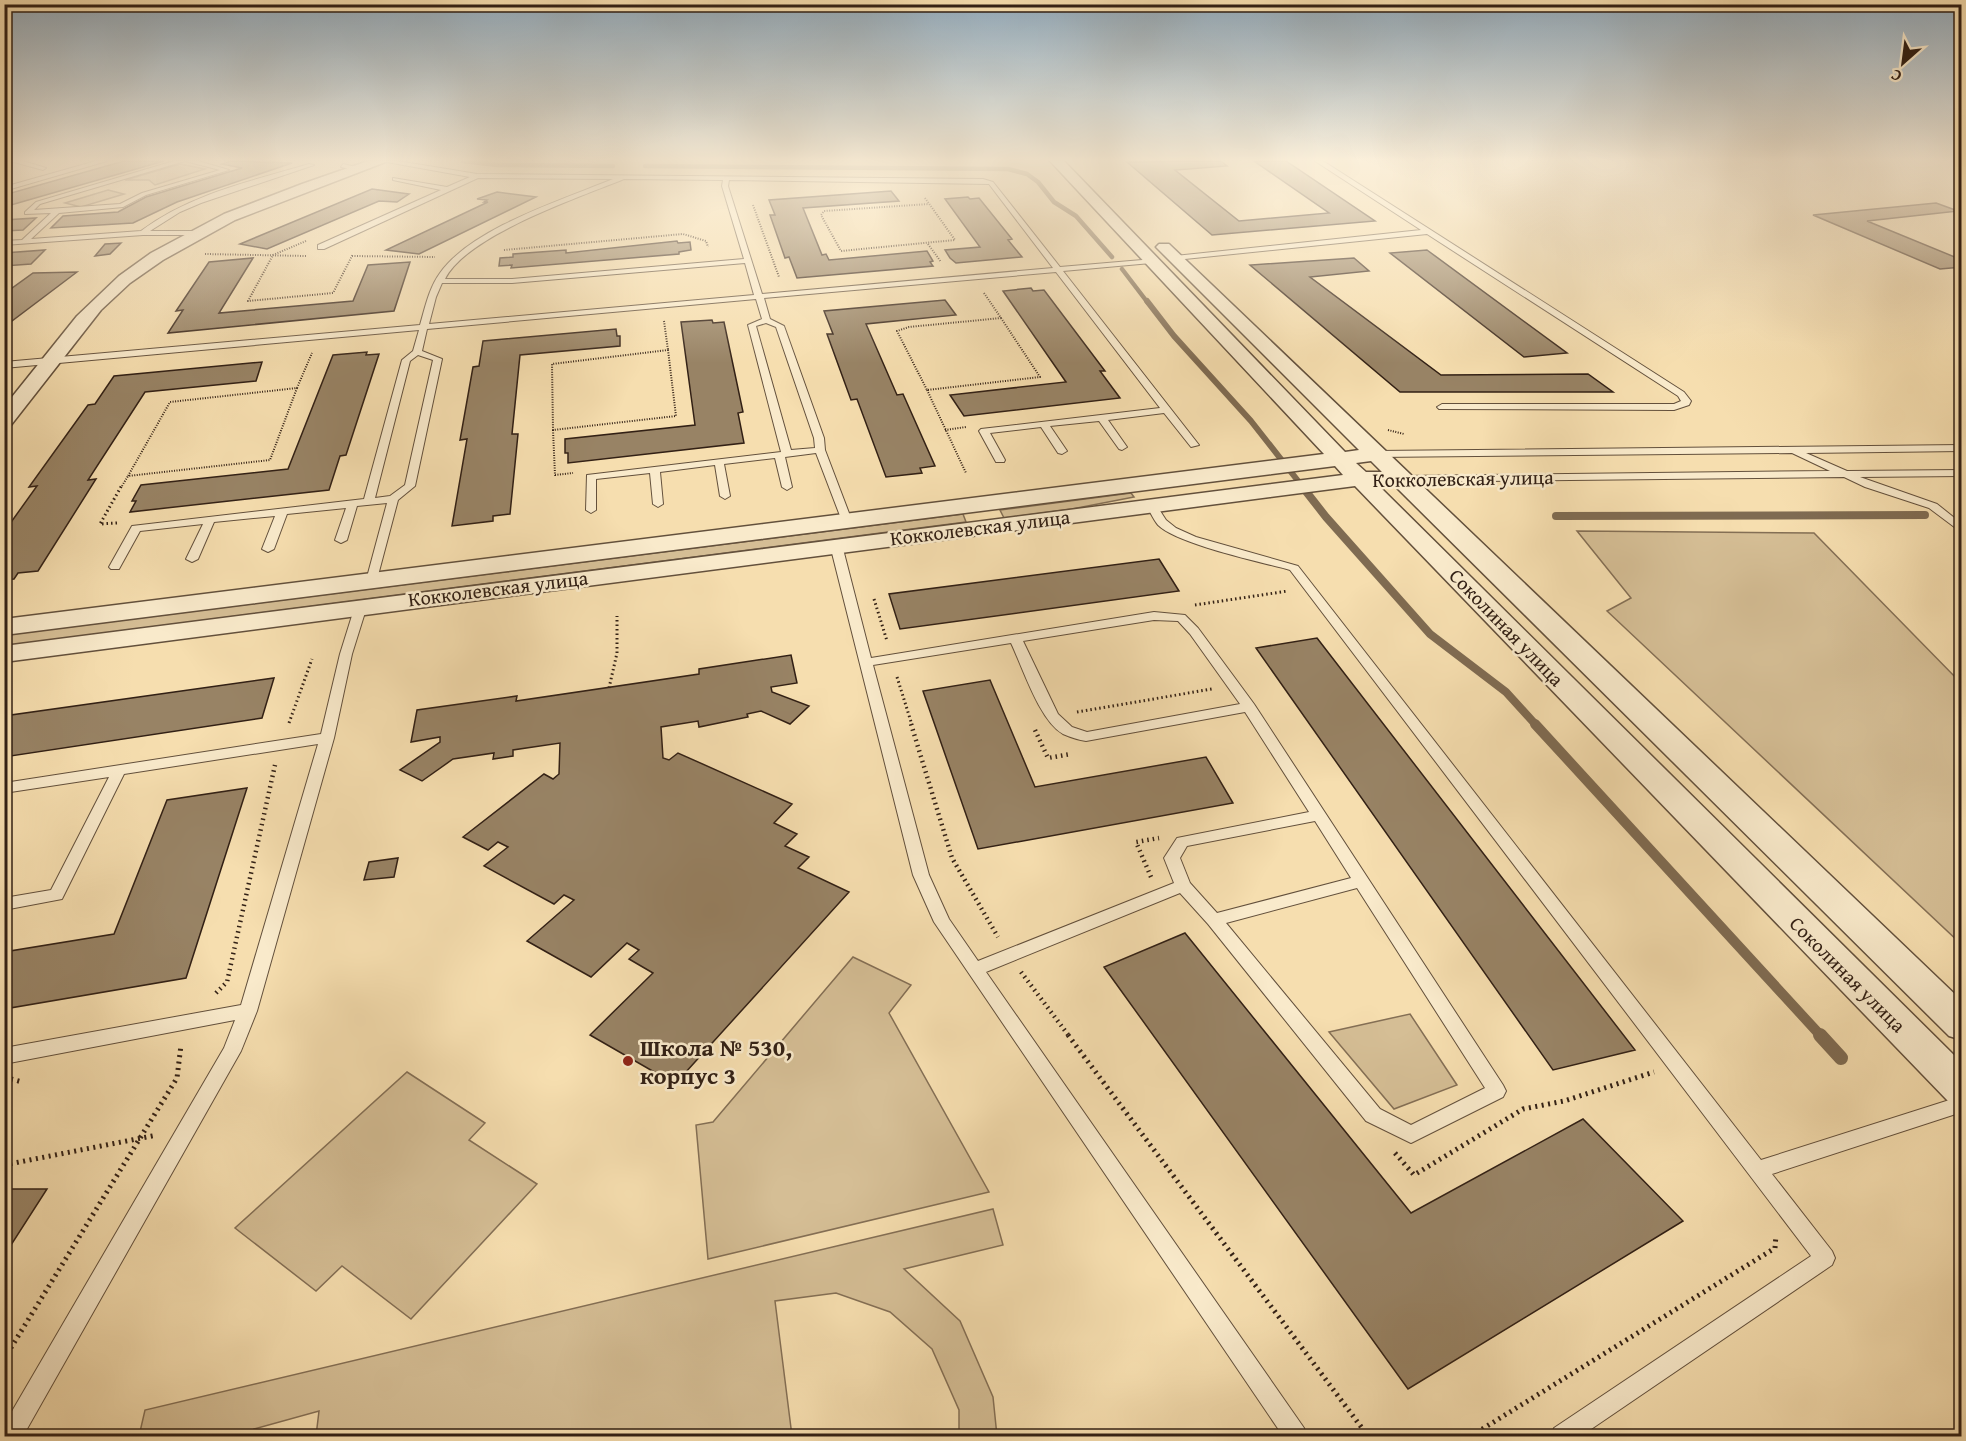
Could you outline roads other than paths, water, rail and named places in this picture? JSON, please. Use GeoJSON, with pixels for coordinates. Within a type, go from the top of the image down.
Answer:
{"type":"FeatureCollection","features":[{"type":"Feature","properties":{"kind":"street"},"geometry":{"type":"LineString","coordinates":[[4,421],[81,322],[112,290],[154,260],[210,228]]}},
{"type":"Feature","properties":{"kind":"street","name":"Соколиная улица"},"geometry":{"type":"LineString","coordinates":[[1129,228],[1377,454],[1962,1025]]}},
{"type":"Feature","properties":{"kind":"street","name":"Соколиная улица"},"geometry":{"type":"LineString","coordinates":[[1136,228],[1341,460],[1962,1089]]}},
{"type":"Feature","properties":{"kind":"street","name":"Кокколевская улица"},"geometry":{"type":"LineString","coordinates":[[4,654],[836,545],[983,515],[1377,454]]}},
{"type":"Feature","properties":{"kind":"street","name":"Кокколевская улица"},"geometry":{"type":"LineString","coordinates":[[4,627],[846,521],[1151,505],[1362,479],[1402,479]]}},
{"type":"Feature","properties":{"kind":"lane"},"geometry":{"type":"LineString","coordinates":[[24,242],[39,228]]}},
{"type":"Feature","properties":{"kind":"lane"},"geometry":{"type":"LineString","coordinates":[[143,232],[147,228]]}},
{"type":"Feature","properties":{"kind":"lane"},"geometry":{"type":"LineString","coordinates":[[321,247],[363,228]]}},
{"type":"Feature","properties":{"kind":"lane"},"geometry":{"type":"LineString","coordinates":[[369,502],[406,360],[417,352],[432,297],[442,274],[469,248],[502,228]]}},
{"type":"Feature","properties":{"kind":"lane"},"geometry":{"type":"LineString","coordinates":[[737,228],[766,320]]}},
{"type":"Feature","properties":{"kind":"lane"},"geometry":{"type":"LineString","coordinates":[[1025,228],[1194,445]]}},
{"type":"Feature","properties":{"kind":"lane"},"geometry":{"type":"LineString","coordinates":[[1421,228],[1681,394],[1686,401],[1684,405],[1674,407],[1442,407]]}},
{"type":"Feature","properties":{"kind":"lane"},"geometry":{"type":"LineString","coordinates":[[4,243],[143,232],[200,233]]}},
{"type":"Feature","properties":{"kind":"lane"},"geometry":{"type":"LineString","coordinates":[[4,364],[1059,269],[1427,232]]}},
{"type":"Feature","properties":{"kind":"lane"},"geometry":{"type":"LineString","coordinates":[[440,280],[512,281],[747,261]]}},
{"type":"Feature","properties":{"kind":"lane"},"geometry":{"type":"LineString","coordinates":[[788,487],[783,454],[752,326],[766,320],[780,326],[819,438],[820,450],[846,521]]}},
{"type":"Feature","properties":{"kind":"lane"},"geometry":{"type":"LineString","coordinates":[[115,567],[136,528],[393,499],[410,486],[438,358],[417,352]]}},
{"type":"Feature","properties":{"kind":"lane"},"geometry":{"type":"LineString","coordinates":[[1000,460],[984,431],[1167,410]]}},
{"type":"Feature","properties":{"kind":"lane"},"geometry":{"type":"LineString","coordinates":[[1101,417],[1122,447]]}},
{"type":"Feature","properties":{"kind":"lane"},"geometry":{"type":"LineString","coordinates":[[1044,424],[1062,452]]}},
{"type":"Feature","properties":{"kind":"lane","name":"Кокколевская улица"},"geometry":{"type":"LineString","coordinates":[[1377,454],[1962,448]]}},
{"type":"Feature","properties":{"kind":"lane"},"geometry":{"type":"LineString","coordinates":[[591,510],[591,477],[820,450]]}},
{"type":"Feature","properties":{"kind":"lane"},"geometry":{"type":"LineString","coordinates":[[1792,450],[1869,485],[1933,506],[1961,529]]}},
{"type":"Feature","properties":{"kind":"lane"},"geometry":{"type":"LineString","coordinates":[[719,462],[725,496]]}},
{"type":"Feature","properties":{"kind":"lane"},"geometry":{"type":"LineString","coordinates":[[655,469],[658,504]]}},
{"type":"Feature","properties":{"kind":"lane","name":"Кокколевская улица"},"geometry":{"type":"LineString","coordinates":[[1402,479],[1962,473]]}},
{"type":"Feature","properties":{"kind":"lane"},"geometry":{"type":"LineString","coordinates":[[372,581],[393,499]]}},
{"type":"Feature","properties":{"kind":"lane"},"geometry":{"type":"LineString","coordinates":[[340,540],[352,504]]}},
{"type":"Feature","properties":{"kind":"lane"},"geometry":{"type":"LineString","coordinates":[[1151,505],[1162,522],[1172,530],[1192,539],[1294,568],[1825,1258],[1562,1437]]}},
{"type":"Feature","properties":{"kind":"lane"},"geometry":{"type":"LineString","coordinates":[[268,549],[282,512]]}},
{"type":"Feature","properties":{"kind":"lane"},"geometry":{"type":"LineString","coordinates":[[192,559],[210,520]]}},
{"type":"Feature","properties":{"kind":"lane"},"geometry":{"type":"LineString","coordinates":[[836,545],[921,875],[942,922],[1296,1437]]}},
{"type":"Feature","properties":{"kind":"lane"},"geometry":{"type":"LineString","coordinates":[[10,1437],[232,1051],[248,1011],[327,738],[346,654],[361,606]]}},
{"type":"Feature","properties":{"kind":"lane"},"geometry":{"type":"LineString","coordinates":[[865,663],[1154,616],[1181,618],[1194,631],[1249,707],[1497,1091],[1411,1134],[1373,1115],[1214,920],[1183,886],[1172,858],[1182,842],[1318,815]]}},
{"type":"Feature","properties":{"kind":"lane"},"geometry":{"type":"LineString","coordinates":[[1016,640],[1052,716],[1067,730],[1086,737],[1249,707]]}},
{"type":"Feature","properties":{"kind":"lane"},"geometry":{"type":"LineString","coordinates":[[4,788],[327,738]]}},
{"type":"Feature","properties":{"kind":"lane"},"geometry":{"type":"LineString","coordinates":[[4,904],[56,895],[119,770]]}},
{"type":"Feature","properties":{"kind":"lane"},"geometry":{"type":"LineString","coordinates":[[1214,920],[1361,881]]}},
{"type":"Feature","properties":{"kind":"lane"},"geometry":{"type":"LineString","coordinates":[[975,969],[1183,886]]}},
{"type":"Feature","properties":{"kind":"lane"},"geometry":{"type":"LineString","coordinates":[[4,1056],[248,1011]]}},
{"type":"Feature","properties":{"kind":"lane"},"geometry":{"type":"LineString","coordinates":[[1757,1170],[1962,1104]]}},
{"type":"Feature","properties":{"kind":"waterway"},"geometry":{"type":"LineString","coordinates":[[1087,228],[1112,257]]}},
{"type":"Feature","properties":{"kind":"waterway"},"geometry":{"type":"LineString","coordinates":[[1122,269],[1148,303]]}},
{"type":"Feature","properties":{"kind":"waterway"},"geometry":{"type":"LineString","coordinates":[[1147,301],[1174,336],[1251,421],[1302,486]]}},
{"type":"Feature","properties":{"kind":"waterway"},"geometry":{"type":"LineString","coordinates":[[1301,485],[1326,517],[1430,634],[1506,692],[1536,725]]}},
{"type":"Feature","properties":{"kind":"waterway"},"geometry":{"type":"LineString","coordinates":[[1556,516],[1925,515]]}},
{"type":"Feature","properties":{"kind":"waterway"},"geometry":{"type":"LineString","coordinates":[[1535,724],[1821,1036]]}},
{"type":"Feature","properties":{"kind":"waterway"},"geometry":{"type":"LineString","coordinates":[[1820,1035],[1841,1058]]}},
{"type":"Feature","properties":{"kind":"place","name":"Школа № 530, корпус 3"},"geometry":{"type":"Point","coordinates":[628,1061]}}]}
